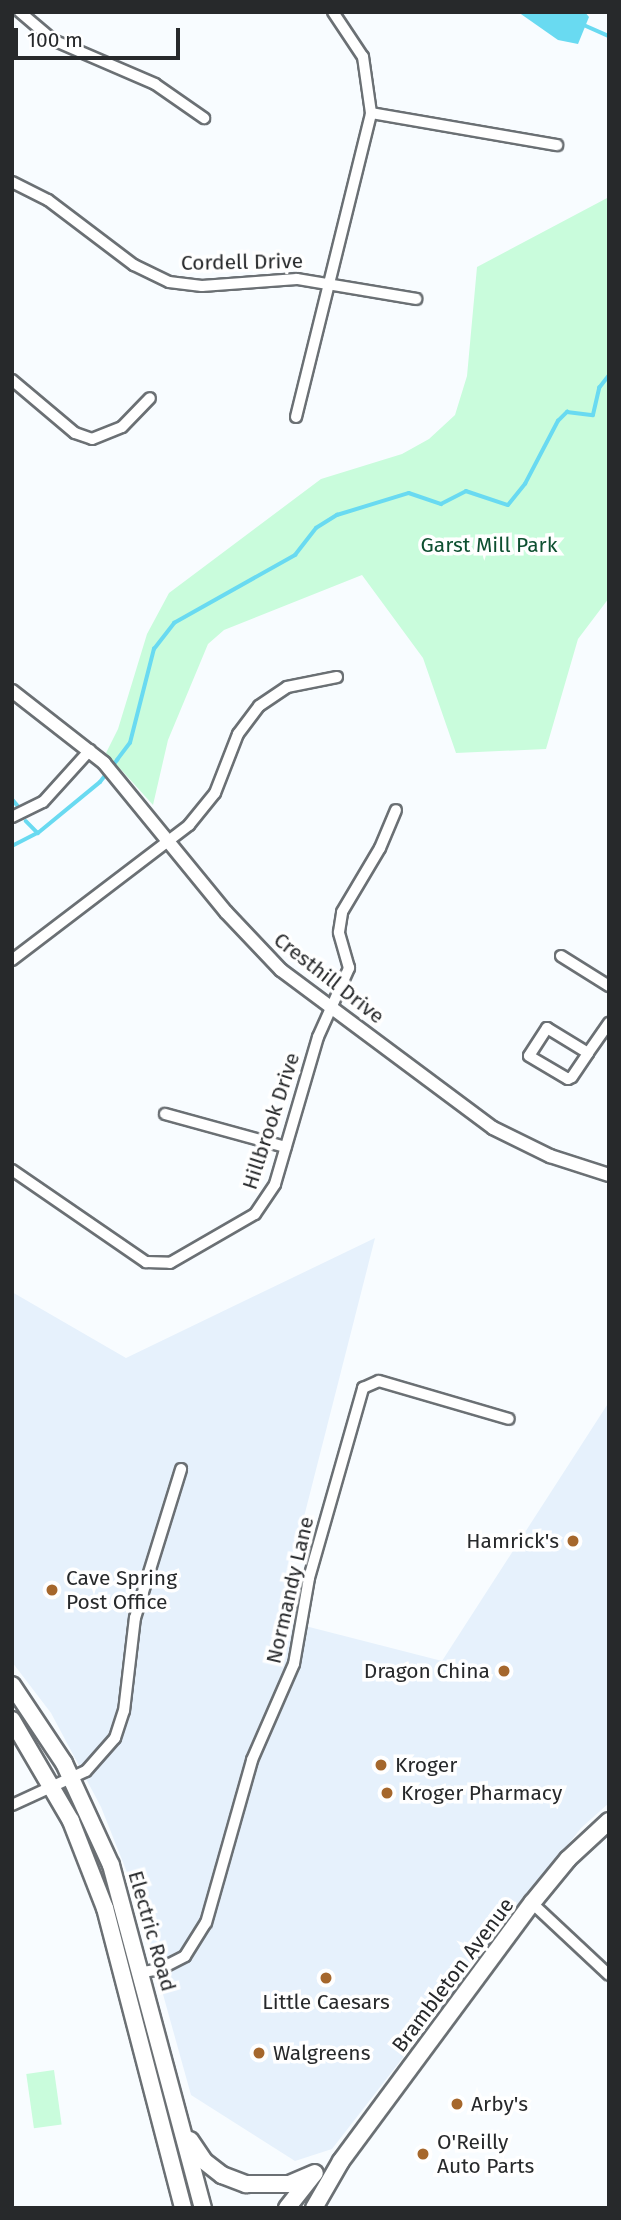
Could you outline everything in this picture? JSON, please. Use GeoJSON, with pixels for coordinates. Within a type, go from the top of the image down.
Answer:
{"type":"FeatureCollection","features":[{"type":"Feature","properties":{"kind":"main road","name":"Electric Road"},"geometry":{"type":"LineString","coordinates":[[12,1685],[72,1778],[111,1865],[143,1972],[203,2208]]}},
{"type":"Feature","properties":{"kind":"main road","name":"Electric Road"},"geometry":{"type":"LineString","coordinates":[[12,1720],[54,1787],[90,1866],[123,1975],[183,2208]]}},
{"type":"Feature","properties":{"kind":"main road","name":"Brambleton Avenue"},"geometry":{"type":"LineString","coordinates":[[314,2208],[341,2161],[532,1903],[568,1859],[609,1821]]}},
{"type":"Feature","properties":{"kind":"main road"},"geometry":{"type":"LineString","coordinates":[[184,2132],[204,2161],[222,2175],[246,2184],[289,2184],[315,2173]]}},
{"type":"Feature","properties":{"kind":"main road","name":"Brambleton Avenue"},"geometry":{"type":"LineString","coordinates":[[287,2208],[315,2173],[341,2161]]}},
{"type":"Feature","properties":{"kind":"street"},"geometry":{"type":"LineString","coordinates":[[20,12],[53,40],[155,85],[204,118]]}},
{"type":"Feature","properties":{"kind":"street"},"geometry":{"type":"LineString","coordinates":[[296,417],[371,113],[363,57],[333,12]]}},
{"type":"Feature","properties":{"kind":"street"},"geometry":{"type":"LineString","coordinates":[[371,113],[557,145]]}},
{"type":"Feature","properties":{"kind":"street","name":"Cordell Drive"},"geometry":{"type":"LineString","coordinates":[[12,183],[48,200],[134,265],[169,282],[202,286],[297,279],[416,299]]}},
{"type":"Feature","properties":{"kind":"street"},"geometry":{"type":"LineString","coordinates":[[12,380],[75,433],[92,439],[122,427],[150,398]]}},
{"type":"Feature","properties":{"kind":"street"},"geometry":{"type":"LineString","coordinates":[[12,960],[169,843],[215,793],[238,734],[259,706],[303,681],[337,677]]}},
{"type":"Feature","properties":{"kind":"street","name":"Cresthill Drive"},"geometry":{"type":"LineString","coordinates":[[12,691],[105,764],[260,949],[332,1007],[493,1128],[550,1156],[609,1175]]}},
{"type":"Feature","properties":{"kind":"street"},"geometry":{"type":"LineString","coordinates":[[12,817],[43,802],[90,750]]}},
{"type":"Feature","properties":{"kind":"street","name":"Hillbrook Drive"},"geometry":{"type":"LineString","coordinates":[[12,1170],[133,1256],[170,1263],[255,1214],[271,1194],[318,1037],[349,968],[339,932],[342,912],[396,810]]}},
{"type":"Feature","properties":{"kind":"street"},"geometry":{"type":"LineString","coordinates":[[561,956],[609,986]]}},
{"type":"Feature","properties":{"kind":"street"},"geometry":{"type":"LineString","coordinates":[[588,1053],[547,1028],[529,1056],[568,1079],[588,1053],[609,1023]]}},
{"type":"Feature","properties":{"kind":"street"},"geometry":{"type":"LineString","coordinates":[[165,1114],[286,1147]]}},
{"type":"Feature","properties":{"kind":"street","name":"Normandy Lane"},"geometry":{"type":"LineString","coordinates":[[123,1975],[160,1969],[185,1956],[206,1923],[252,1760],[294,1664],[309,1578],[363,1388],[379,1381],[509,1419]]}},
{"type":"Feature","properties":{"kind":"street"},"geometry":{"type":"LineString","coordinates":[[12,1805],[72,1778],[98,1761],[119,1727],[135,1618],[181,1469]]}},
{"type":"Feature","properties":{"kind":"street"},"geometry":{"type":"LineString","coordinates":[[532,1903],[609,1975]]}},
{"type":"Feature","properties":{"kind":"shaded area"},"geometry":{"type":"Polygon","coordinates":[[[375,1238],[278,1619],[442,1661],[609,1402],[609,1803],[581,1828],[332,2149],[295,2161],[191,2095],[134,1890],[101,1807],[51,1713],[12,1662],[12,1292],[126,1358],[375,1238]]]}},
{"type":"Feature","properties":{"kind":"green space","name":"Garst Mill Park"},"geometry":{"type":"Polygon","coordinates":[[[609,197],[609,598],[578,639],[546,749],[456,753],[423,658],[362,575],[224,630],[208,644],[168,740],[153,805],[106,753],[118,729],[147,634],[169,593],[321,479],[402,454],[429,439],[455,415],[467,376],[477,267],[609,197]]]}},
{"type":"Feature","properties":{"kind":"green space"},"geometry":{"type":"Polygon","coordinates":[[[54,2070],[62,2124],[34,2128],[26,2074],[54,2070]]]}},
{"type":"Feature","properties":{"kind":"water"},"geometry":{"type":"Polygon","coordinates":[[[518,12],[585,12],[589,17],[578,44],[558,40],[518,12]]]}},
{"type":"Feature","properties":{"kind":"waterway"},"geometry":{"type":"LineString","coordinates":[[584,25],[609,36]]}},
{"type":"Feature","properties":{"kind":"waterway"},"geometry":{"type":"LineString","coordinates":[[12,846],[38,833],[100,782],[130,743],[154,649],[174,623],[295,555],[316,528],[337,515],[409,493],[441,504],[466,491],[508,505],[525,484],[558,421],[567,412],[593,415],[599,388],[609,375]]}},
{"type":"Feature","properties":{"kind":"waterway"},"geometry":{"type":"LineString","coordinates":[[12,799],[18,806]]}},
{"type":"Feature","properties":{"kind":"waterway"},"geometry":{"type":"LineString","coordinates":[[26,821],[38,833]]}},
{"type":"Feature","properties":{"kind":"place","name":"Hamrick's"},"geometry":{"type":"Point","coordinates":[573,1541]}},
{"type":"Feature","properties":{"kind":"place","name":"Cave Spring Post Office"},"geometry":{"type":"Point","coordinates":[52,1590]}},
{"type":"Feature","properties":{"kind":"place","name":"Dragon China"},"geometry":{"type":"Point","coordinates":[504,1671]}},
{"type":"Feature","properties":{"kind":"place","name":"Kroger"},"geometry":{"type":"Point","coordinates":[381,1765]}},
{"type":"Feature","properties":{"kind":"place","name":"Kroger Pharmacy"},"geometry":{"type":"Point","coordinates":[387,1793]}},
{"type":"Feature","properties":{"kind":"place","name":"Little Caesars"},"geometry":{"type":"Point","coordinates":[326,1978]}},
{"type":"Feature","properties":{"kind":"place","name":"Walgreens"},"geometry":{"type":"Point","coordinates":[259,2053]}},
{"type":"Feature","properties":{"kind":"place","name":"Arby's"},"geometry":{"type":"Point","coordinates":[457,2104]}},
{"type":"Feature","properties":{"kind":"place","name":"O'Reilly Auto Parts"},"geometry":{"type":"Point","coordinates":[423,2154]}}]}
